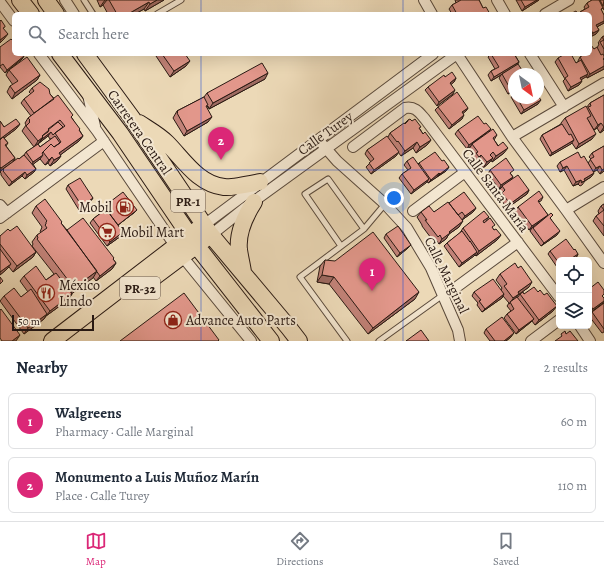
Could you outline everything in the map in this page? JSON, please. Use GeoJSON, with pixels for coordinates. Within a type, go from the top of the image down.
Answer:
{"type":"FeatureCollection","features":[{"type":"Feature","properties":{"kind":"main road"},"geometry":{"type":"LineString","coordinates":[[20,0],[29,12]]}},
{"type":"Feature","properties":{"kind":"main road"},"geometry":{"type":"LineString","coordinates":[[46,0],[55,12]]}},
{"type":"Feature","properties":{"kind":"main road","name":"Carretera Central"},"geometry":{"type":"LineString","coordinates":[[61,56],[120,133],[193,240],[271,341]]}},
{"type":"Feature","properties":{"kind":"main road","name":"Carretera Central"},"geometry":{"type":"LineString","coordinates":[[86,56],[132,118],[207,230],[299,341]]}},
{"type":"Feature","properties":{"kind":"main road"},"geometry":{"type":"LineString","coordinates":[[132,118],[166,142],[187,166],[207,182],[226,187],[260,182]]}},
{"type":"Feature","properties":{"kind":"main road"},"geometry":{"type":"LineString","coordinates":[[243,274],[239,248],[241,230],[245,216],[254,202]]}},
{"type":"Feature","properties":{"kind":"main road"},"geometry":{"type":"LineString","coordinates":[[52,341],[207,230]]}},
{"type":"Feature","properties":{"kind":"main road","name":"PR-32"},"geometry":{"type":"LineString","coordinates":[[68,341],[179,251]]}},
{"type":"Feature","properties":{"kind":"street"},"geometry":{"type":"LineString","coordinates":[[65,0],[73,12]]}},
{"type":"Feature","properties":{"kind":"street"},"geometry":{"type":"LineString","coordinates":[[424,0],[431,12]]}},
{"type":"Feature","properties":{"kind":"street"},"geometry":{"type":"LineString","coordinates":[[497,0],[504,12]]}},
{"type":"Feature","properties":{"kind":"street"},"geometry":{"type":"LineString","coordinates":[[548,12],[569,0]]}},
{"type":"Feature","properties":{"kind":"street"},"geometry":{"type":"LineString","coordinates":[[0,2],[12,18]]}},
{"type":"Feature","properties":{"kind":"street"},"geometry":{"type":"LineString","coordinates":[[41,56],[97,131],[179,251],[251,341]]}},
{"type":"Feature","properties":{"kind":"street"},"geometry":{"type":"LineString","coordinates":[[95,56],[98,72]]}},
{"type":"Feature","properties":{"kind":"street","name":"Calle Turey"},"geometry":{"type":"LineString","coordinates":[[207,230],[260,182],[430,56]]}},
{"type":"Feature","properties":{"kind":"street","name":"Calle Turey"},"geometry":{"type":"LineString","coordinates":[[207,230],[254,202],[454,56]]}},
{"type":"Feature","properties":{"kind":"street"},"geometry":{"type":"LineString","coordinates":[[458,56],[512,137],[604,263]]}},
{"type":"Feature","properties":{"kind":"street"},"geometry":{"type":"LineString","coordinates":[[531,56],[564,107]]}},
{"type":"Feature","properties":{"kind":"street"},"geometry":{"type":"LineString","coordinates":[[512,137],[604,83]]}},
{"type":"Feature","properties":{"kind":"street"},"geometry":{"type":"LineString","coordinates":[[86,89],[97,131]]}},
{"type":"Feature","properties":{"kind":"street","name":"Calle Santa María"},"geometry":{"type":"LineString","coordinates":[[353,147],[405,108],[410,107],[416,109],[556,293]]}},
{"type":"Feature","properties":{"kind":"street","name":"Calle Marginal"},"geometry":{"type":"LineString","coordinates":[[318,139],[337,161],[384,204],[407,228],[431,268],[458,330],[460,341]]}},
{"type":"Feature","properties":{"kind":"street"},"geometry":{"type":"LineString","coordinates":[[0,205],[3,216],[104,142]]}},
{"type":"Feature","properties":{"kind":"street"},"geometry":{"type":"LineString","coordinates":[[413,211],[465,172]]}},
{"type":"Feature","properties":{"kind":"street"},"geometry":{"type":"LineString","coordinates":[[566,210],[604,187]]}},
{"type":"Feature","properties":{"kind":"street"},"geometry":{"type":"LineString","coordinates":[[458,286],[518,242]]}},
{"type":"Feature","properties":{"kind":"street"},"geometry":{"type":"LineString","coordinates":[[531,341],[556,322]]}},
{"type":"Feature","properties":{"kind":"street"},"geometry":{"type":"LineString","coordinates":[[582,329],[590,341]]}},
{"type":"Feature","properties":{"kind":"lane"},"geometry":{"type":"LineString","coordinates":[[84,0],[92,12]]}},
{"type":"Feature","properties":{"kind":"lane"},"geometry":{"type":"LineString","coordinates":[[160,12],[181,0]]}},
{"type":"Feature","properties":{"kind":"lane"},"geometry":{"type":"LineString","coordinates":[[341,246],[305,194],[328,179],[364,229]]}},
{"type":"Feature","properties":{"kind":"lane"},"geometry":{"type":"LineString","coordinates":[[347,341],[300,277],[364,229],[384,204]]}},
{"type":"Feature","properties":{"kind":"lane"},"geometry":{"type":"LineString","coordinates":[[380,341],[443,295]]}},
{"type":"Feature","properties":{"kind":"building"},"geometry":{"type":"Polygon","coordinates":[[[109,0],[157,0],[150,4],[149,2],[132,12],[116,12],[109,0]]]}},
{"type":"Feature","properties":{"kind":"building"},"geometry":{"type":"Polygon","coordinates":[[[461,0],[479,0],[483,8],[486,7],[489,12],[456,12],[452,5],[461,0]]]}},
{"type":"Feature","properties":{"kind":"building"},"geometry":{"type":"Polygon","coordinates":[[[521,0],[537,0],[525,7],[521,0]]]}},
{"type":"Feature","properties":{"kind":"building"},"geometry":{"type":"Polygon","coordinates":[[[592,0],[599,0],[603,8],[601,9],[604,15],[604,21],[596,25],[599,30],[593,33],[592,12],[580,12],[589,7],[587,3],[592,0]]]}},
{"type":"Feature","properties":{"kind":"building"},"geometry":{"type":"Polygon","coordinates":[[[600,0],[604,0],[603,6],[600,0]]]}},
{"type":"Feature","properties":{"kind":"building"},"geometry":{"type":"Polygon","coordinates":[[[1,20],[5,26],[3,28],[8,34],[0,40],[1,20]]]}},
{"type":"Feature","properties":{"kind":"building"},"geometry":{"type":"Polygon","coordinates":[[[11,39],[12,56],[24,56],[7,70],[3,64],[0,66],[0,47],[11,39]]]}},
{"type":"Feature","properties":{"kind":"building"},"geometry":{"type":"Polygon","coordinates":[[[604,40],[604,49],[600,42],[604,40]]]}},
{"type":"Feature","properties":{"kind":"building"},"geometry":{"type":"Polygon","coordinates":[[[592,46],[594,49],[597,47],[601,55],[603,54],[604,56],[604,66],[590,74],[580,57],[592,56],[592,46]]]}},
{"type":"Feature","properties":{"kind":"building"},"geometry":{"type":"Polygon","coordinates":[[[163,56],[186,56],[190,61],[174,71],[163,56]]]}},
{"type":"Feature","properties":{"kind":"building"},"geometry":{"type":"Polygon","coordinates":[[[492,56],[515,56],[519,62],[494,77],[491,71],[499,67],[492,56]]]}},
{"type":"Feature","properties":{"kind":"building"},"geometry":{"type":"Polygon","coordinates":[[[562,56],[572,56],[576,63],[581,60],[588,74],[580,78],[582,81],[571,87],[565,78],[568,76],[558,58],[562,56]]]}},
{"type":"Feature","properties":{"kind":"building"},"geometry":{"type":"Polygon","coordinates":[[[27,57],[40,75],[15,93],[10,86],[18,81],[9,70],[27,57]]]}},
{"type":"Feature","properties":{"kind":"building"},"geometry":{"type":"Polygon","coordinates":[[[262,63],[268,73],[213,103],[207,93],[262,63]]]}},
{"type":"Feature","properties":{"kind":"building"},"geometry":{"type":"Polygon","coordinates":[[[518,64],[521,68],[512,68],[518,64]]]}},
{"type":"Feature","properties":{"kind":"building"},"geometry":{"type":"Polygon","coordinates":[[[508,70],[508,85],[502,74],[508,70]]]}},
{"type":"Feature","properties":{"kind":"building"},"geometry":{"type":"Polygon","coordinates":[[[452,72],[456,78],[450,83],[455,90],[439,102],[428,87],[444,75],[445,77],[452,72]]]}},
{"type":"Feature","properties":{"kind":"building"},"geometry":{"type":"Polygon","coordinates":[[[40,82],[49,89],[50,94],[54,99],[34,113],[24,99],[34,91],[32,88],[40,82]]]}},
{"type":"Feature","properties":{"kind":"building"},"geometry":{"type":"Polygon","coordinates":[[[457,92],[468,108],[462,112],[464,115],[452,125],[438,107],[457,92]]]}},
{"type":"Feature","properties":{"kind":"building"},"geometry":{"type":"Polygon","coordinates":[[[58,95],[73,115],[71,117],[80,129],[79,130],[83,136],[59,153],[61,156],[54,160],[52,157],[49,160],[43,152],[51,144],[54,147],[61,142],[55,133],[65,126],[60,120],[48,129],[49,130],[38,141],[26,126],[30,122],[28,118],[58,95]]]}},
{"type":"Feature","properties":{"kind":"building"},"geometry":{"type":"Polygon","coordinates":[[[604,95],[604,127],[601,123],[598,125],[588,107],[591,106],[590,103],[604,95]]]}},
{"type":"Feature","properties":{"kind":"building"},"geometry":{"type":"Polygon","coordinates":[[[204,97],[208,105],[206,106],[212,117],[187,131],[177,111],[204,97]]]}},
{"type":"Feature","properties":{"kind":"building"},"geometry":{"type":"Polygon","coordinates":[[[520,104],[534,104],[524,110],[520,104]]]}},
{"type":"Feature","properties":{"kind":"building"},"geometry":{"type":"Polygon","coordinates":[[[586,106],[591,116],[587,118],[596,134],[579,144],[565,118],[586,106]]]}},
{"type":"Feature","properties":{"kind":"building"},"geometry":{"type":"Polygon","coordinates":[[[478,116],[484,124],[486,123],[491,129],[469,145],[458,130],[478,116]]]}},
{"type":"Feature","properties":{"kind":"building"},"geometry":{"type":"Polygon","coordinates":[[[16,119],[20,124],[0,139],[0,121],[4,127],[16,119]]]}},
{"type":"Feature","properties":{"kind":"building"},"geometry":{"type":"Polygon","coordinates":[[[410,119],[412,121],[415,119],[421,127],[419,128],[423,134],[425,132],[431,140],[420,147],[417,142],[405,151],[390,133],[404,123],[405,124],[410,119]]]}},
{"type":"Feature","properties":{"kind":"building"},"geometry":{"type":"Polygon","coordinates":[[[58,122],[63,127],[53,135],[51,132],[42,139],[42,136],[58,122]]]}},
{"type":"Feature","properties":{"kind":"building"},"geometry":{"type":"Polygon","coordinates":[[[562,124],[574,140],[552,153],[542,135],[562,124]]]}},
{"type":"Feature","properties":{"kind":"building"},"geometry":{"type":"Polygon","coordinates":[[[493,129],[497,135],[493,138],[498,146],[503,142],[508,148],[496,156],[493,152],[490,155],[493,158],[487,162],[481,155],[479,157],[476,153],[478,152],[472,144],[493,129]]]}},
{"type":"Feature","properties":{"kind":"building"},"geometry":{"type":"Polygon","coordinates":[[[55,136],[60,143],[54,147],[51,144],[42,153],[43,155],[33,162],[26,152],[38,144],[40,147],[55,136]]]}},
{"type":"Feature","properties":{"kind":"building"},"geometry":{"type":"Polygon","coordinates":[[[387,136],[399,152],[374,170],[369,163],[374,159],[367,150],[387,136]]]}},
{"type":"Feature","properties":{"kind":"building"},"geometry":{"type":"Polygon","coordinates":[[[3,137],[8,143],[5,145],[15,158],[1,168],[0,140],[3,137]]]}},
{"type":"Feature","properties":{"kind":"building"},"geometry":{"type":"Polygon","coordinates":[[[604,146],[604,169],[602,170],[600,166],[596,168],[590,159],[594,157],[592,153],[604,146]]]}},
{"type":"Feature","properties":{"kind":"building"},"geometry":{"type":"Polygon","coordinates":[[[435,152],[449,167],[431,180],[419,163],[435,152]]]}},
{"type":"Feature","properties":{"kind":"building"},"geometry":{"type":"Polygon","coordinates":[[[578,152],[581,158],[584,156],[594,173],[582,182],[581,180],[576,182],[567,166],[563,168],[560,162],[578,152]]]}},
{"type":"Feature","properties":{"kind":"building"},"geometry":{"type":"Polygon","coordinates":[[[24,155],[36,169],[27,175],[25,172],[12,182],[3,169],[24,155]]]}},
{"type":"Feature","properties":{"kind":"building"},"geometry":{"type":"Polygon","coordinates":[[[413,157],[429,179],[414,190],[402,174],[411,168],[407,161],[413,157]]]}},
{"type":"Feature","properties":{"kind":"building"},"geometry":{"type":"Polygon","coordinates":[[[506,158],[514,170],[510,173],[513,177],[501,185],[490,170],[506,158]]]}},
{"type":"Feature","properties":{"kind":"building"},"geometry":{"type":"Polygon","coordinates":[[[518,175],[529,190],[510,204],[502,193],[505,190],[502,186],[518,175]]]}},
{"type":"Feature","properties":{"kind":"building"},"geometry":{"type":"Polygon","coordinates":[[[80,178],[93,198],[82,206],[68,185],[80,178]]]}},
{"type":"Feature","properties":{"kind":"building"},"geometry":{"type":"Polygon","coordinates":[[[539,191],[543,197],[538,201],[548,215],[532,226],[518,207],[539,191]]]}},
{"type":"Feature","properties":{"kind":"building"},"geometry":{"type":"Polygon","coordinates":[[[123,192],[137,210],[118,225],[106,209],[104,211],[102,208],[123,192]]]}},
{"type":"Feature","properties":{"kind":"building"},"geometry":{"type":"Polygon","coordinates":[[[464,192],[476,208],[465,216],[462,212],[458,215],[449,203],[464,192]]]}},
{"type":"Feature","properties":{"kind":"building"},"geometry":{"type":"Polygon","coordinates":[[[45,199],[97,271],[74,288],[37,239],[37,235],[47,228],[45,225],[47,221],[36,206],[45,199]]]}},
{"type":"Feature","properties":{"kind":"building"},"geometry":{"type":"Polygon","coordinates":[[[448,202],[463,221],[442,239],[440,235],[438,237],[421,212],[429,206],[434,212],[448,202]]]}},
{"type":"Feature","properties":{"kind":"building","name":"Mobil Mart"},"geometry":{"type":"Polygon","coordinates":[[[106,209],[123,232],[110,242],[93,219],[106,209]]]}},
{"type":"Feature","properties":{"kind":"building"},"geometry":{"type":"Polygon","coordinates":[[[604,210],[604,226],[596,216],[604,210]]]}},
{"type":"Feature","properties":{"kind":"building"},"geometry":{"type":"Polygon","coordinates":[[[484,211],[489,217],[483,221],[484,223],[490,218],[495,225],[492,227],[501,235],[479,251],[463,228],[484,211]]]}},
{"type":"Feature","properties":{"kind":"building"},"geometry":{"type":"Polygon","coordinates":[[[551,213],[553,215],[550,218],[560,231],[544,243],[533,228],[551,213]]]}},
{"type":"Feature","properties":{"kind":"building"},"geometry":{"type":"Polygon","coordinates":[[[83,218],[114,258],[113,259],[116,263],[100,276],[67,230],[83,218]]]}},
{"type":"Feature","properties":{"kind":"building"},"geometry":{"type":"Polygon","coordinates":[[[17,226],[36,252],[17,266],[0,244],[0,236],[8,229],[10,231],[17,226]]]}},
{"type":"Feature","properties":{"kind":"building"},"geometry":{"type":"Polygon","coordinates":[[[398,226],[411,245],[400,253],[386,234],[398,226]]]}},
{"type":"Feature","properties":{"kind":"building"},"geometry":{"type":"Polygon","coordinates":[[[462,231],[477,252],[462,263],[447,243],[462,231]]]}},
{"type":"Feature","properties":{"kind":"building"},"geometry":{"type":"Polygon","coordinates":[[[373,232],[419,292],[373,328],[334,277],[322,275],[325,260],[335,261],[373,232]]]}},
{"type":"Feature","properties":{"kind":"building"},"geometry":{"type":"Polygon","coordinates":[[[566,239],[578,254],[574,257],[556,257],[556,259],[550,251],[566,239]]]}},
{"type":"Feature","properties":{"kind":"building"},"geometry":{"type":"Polygon","coordinates":[[[0,249],[11,264],[0,272],[0,249]]]}},
{"type":"Feature","properties":{"kind":"building"},"geometry":{"type":"Polygon","coordinates":[[[515,263],[518,268],[521,266],[532,282],[518,292],[519,294],[513,298],[504,286],[507,284],[500,274],[515,263]]]}},
{"type":"Feature","properties":{"kind":"building","name":"México Lindo"},"geometry":{"type":"Polygon","coordinates":[[[36,266],[46,280],[56,273],[72,294],[50,311],[24,276],[36,266]]]}},
{"type":"Feature","properties":{"kind":"building"},"geometry":{"type":"Polygon","coordinates":[[[0,277],[3,281],[0,284],[0,277]]]}},
{"type":"Feature","properties":{"kind":"building"},"geometry":{"type":"Polygon","coordinates":[[[493,279],[504,294],[485,309],[479,301],[481,300],[474,292],[493,279]]]}},
{"type":"Feature","properties":{"kind":"building"},"geometry":{"type":"Polygon","coordinates":[[[598,282],[604,290],[604,294],[602,296],[604,301],[593,309],[592,308],[592,287],[598,282]]]}},
{"type":"Feature","properties":{"kind":"building"},"geometry":{"type":"Polygon","coordinates":[[[534,287],[538,292],[540,290],[544,295],[547,293],[556,307],[539,320],[520,294],[523,292],[524,294],[534,287]]]}},
{"type":"Feature","properties":{"kind":"building"},"geometry":{"type":"Polygon","coordinates":[[[14,288],[21,297],[31,289],[47,314],[28,328],[4,296],[14,288]]]}},
{"type":"Feature","properties":{"kind":"building","name":"Advance Auto Parts"},"geometry":{"type":"Polygon","coordinates":[[[184,293],[219,340],[218,341],[120,341],[184,293]]]}},
{"type":"Feature","properties":{"kind":"building"},"geometry":{"type":"Polygon","coordinates":[[[517,297],[534,319],[519,330],[507,314],[514,309],[510,302],[517,297]]]}},
{"type":"Feature","properties":{"kind":"building"},"geometry":{"type":"Polygon","coordinates":[[[604,303],[604,329],[592,312],[604,303]]]}},
{"type":"Feature","properties":{"kind":"building"},"geometry":{"type":"Polygon","coordinates":[[[1,309],[20,335],[12,341],[2,341],[0,338],[1,309]]]}},
{"type":"Feature","properties":{"kind":"building"},"geometry":{"type":"Polygon","coordinates":[[[502,317],[514,333],[504,341],[495,341],[486,329],[502,317]]]}},
{"type":"Feature","properties":{"kind":"building"},"geometry":{"type":"Polygon","coordinates":[[[421,330],[429,341],[406,341],[421,330]]]}},
{"type":"Feature","properties":{"kind":"building"},"geometry":{"type":"Polygon","coordinates":[[[565,331],[566,334],[570,331],[578,341],[555,341],[562,336],[561,334],[565,331]]]}},
{"type":"Feature","properties":{"kind":"place","name":"Monumento a Luis Muñoz Marín"},"geometry":{"type":"Point","coordinates":[221,160]}},
{"type":"Feature","properties":{"kind":"place","name":"Mobil"},"geometry":{"type":"Point","coordinates":[125,207]}},
{"type":"Feature","properties":{"kind":"place","name":"Mobil Mart"},"geometry":{"type":"Point","coordinates":[107,232]}},
{"type":"Feature","properties":{"kind":"place","name":"Walgreens"},"geometry":{"type":"Point","coordinates":[372,291]}},
{"type":"Feature","properties":{"kind":"place","name":"México Lindo"},"geometry":{"type":"Point","coordinates":[46,293]}},
{"type":"Feature","properties":{"kind":"place","name":"Advance Auto Parts"},"geometry":{"type":"Point","coordinates":[173,320]}}]}
